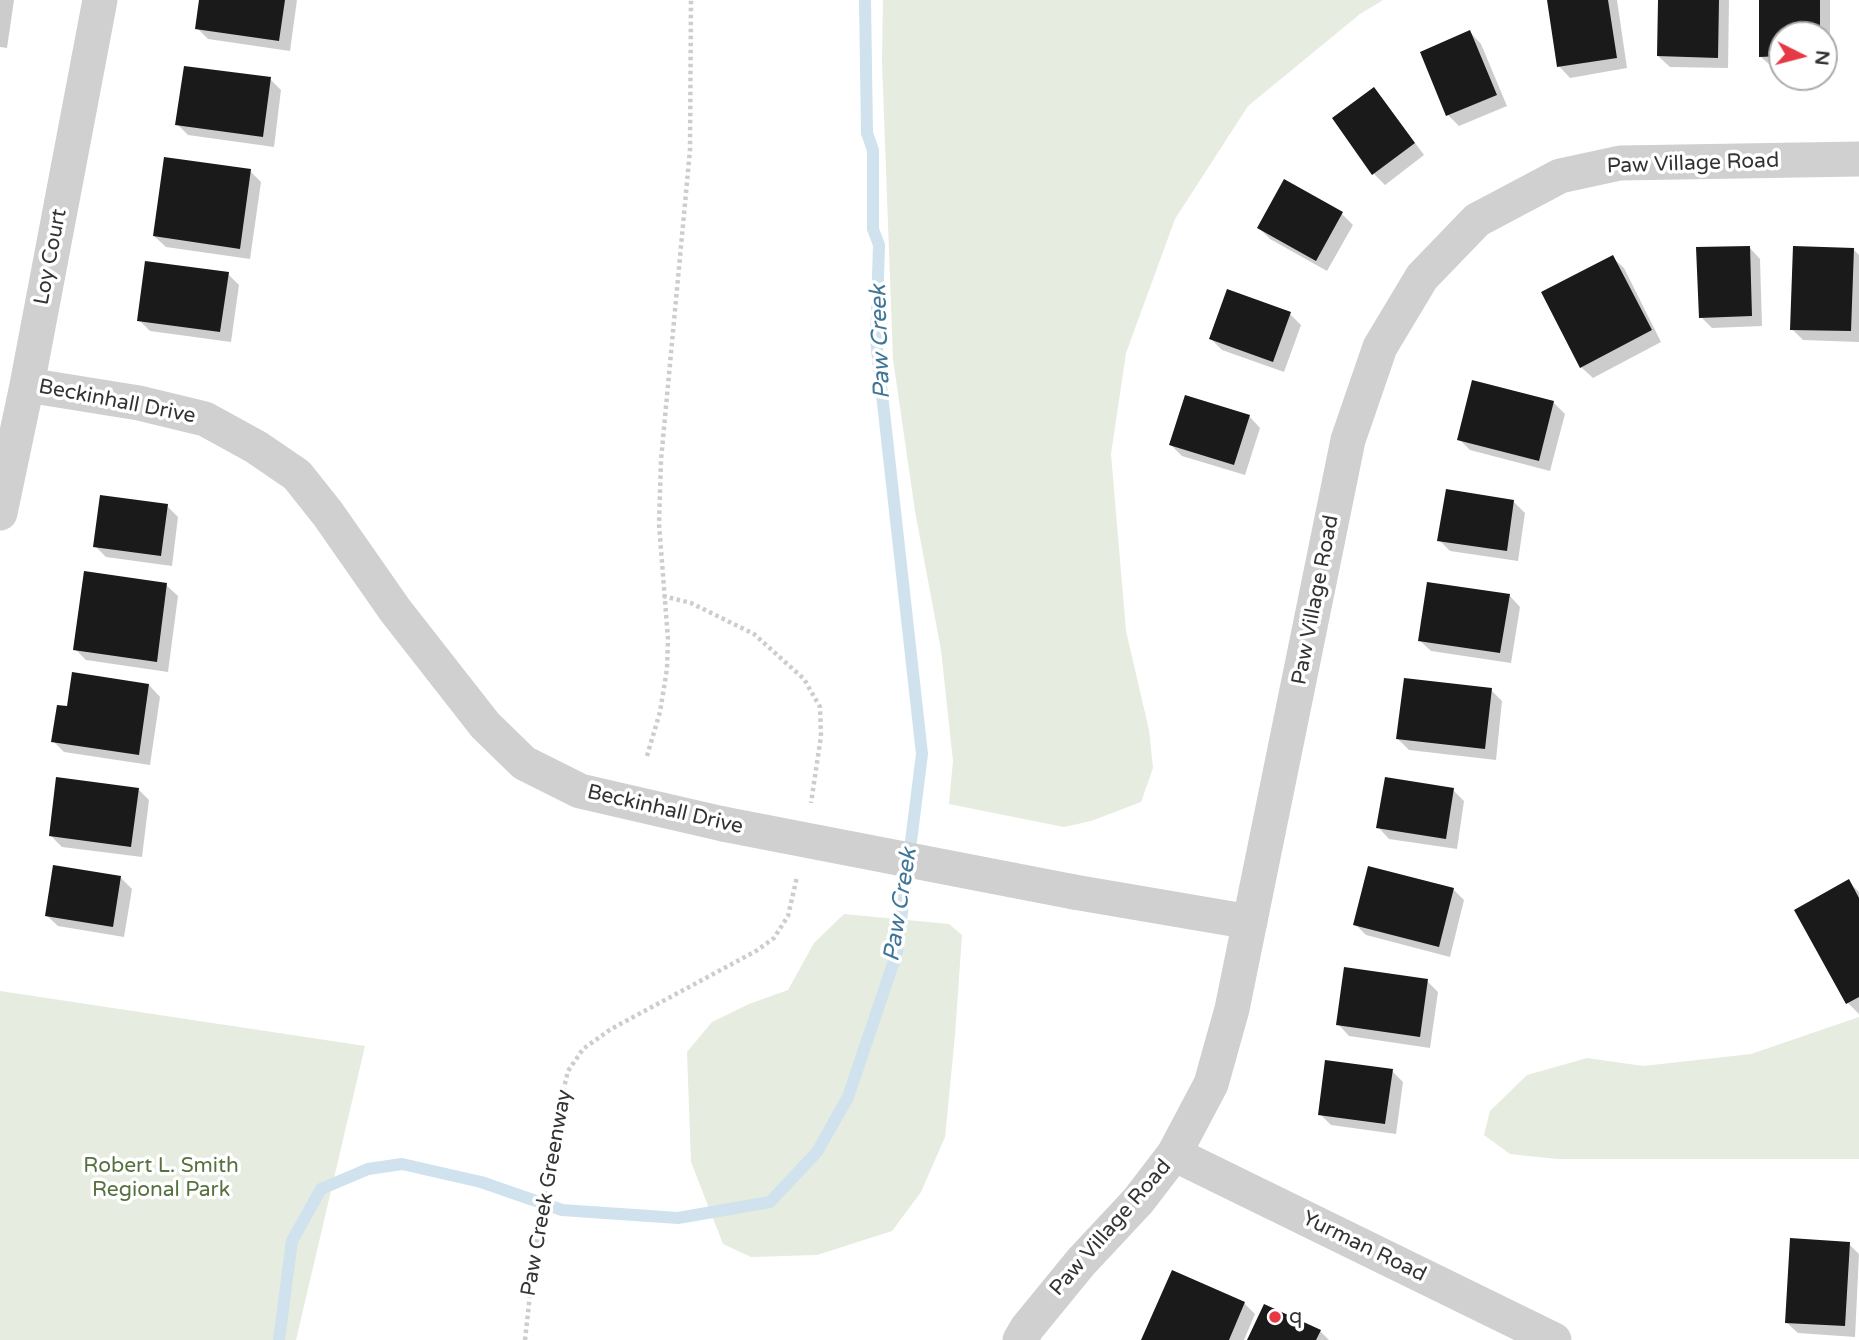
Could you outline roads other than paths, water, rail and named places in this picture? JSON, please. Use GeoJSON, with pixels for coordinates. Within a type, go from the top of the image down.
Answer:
{"type":"FeatureCollection","features":[{"type":"Feature","properties":{"kind":"street","name":"Loy Court"},"geometry":{"type":"LineString","coordinates":[[0,513],[100,0]]}},
{"type":"Feature","properties":{"kind":"street","name":"Paw Village Road"},"geometry":{"type":"LineString","coordinates":[[1020,1340],[1081,1262],[1138,1201],[1174,1154],[1211,1084],[1232,1009],[1348,440],[1380,346],[1422,277],[1477,220],[1560,176],[1620,163],[1859,159]]}},
{"type":"Feature","properties":{"kind":"street","name":"Beckinhall Drive"},"geometry":{"type":"LineString","coordinates":[[27,385],[139,403],[205,419],[256,447],[297,475],[328,514],[395,610],[485,725],[524,763],[580,791],[723,824],[1074,892],[1250,922]]}},
{"type":"Feature","properties":{"kind":"street","name":"Yurman Road"},"geometry":{"type":"LineString","coordinates":[[1174,1154],[1554,1340]]}},
{"type":"Feature","properties":{"kind":"waterway","name":"Paw Creek"},"geometry":{"type":"LineString","coordinates":[[279,1340],[292,1241],[321,1189],[368,1169],[402,1164],[481,1182],[562,1210],[678,1218],[770,1202],[817,1152],[848,1097],[897,952],[922,754],[876,340],[879,245],[873,229],[873,150],[867,133],[865,0]]}},
{"type":"Feature","properties":{"kind":"place","name":"q"},"geometry":{"type":"Point","coordinates":[1275,1317]}},
{"type":"Feature","properties":{"kind":"park label","name":"Robert L. Smith Regional Park"},"geometry":{"type":"Point","coordinates":[161,1178]}}]}
